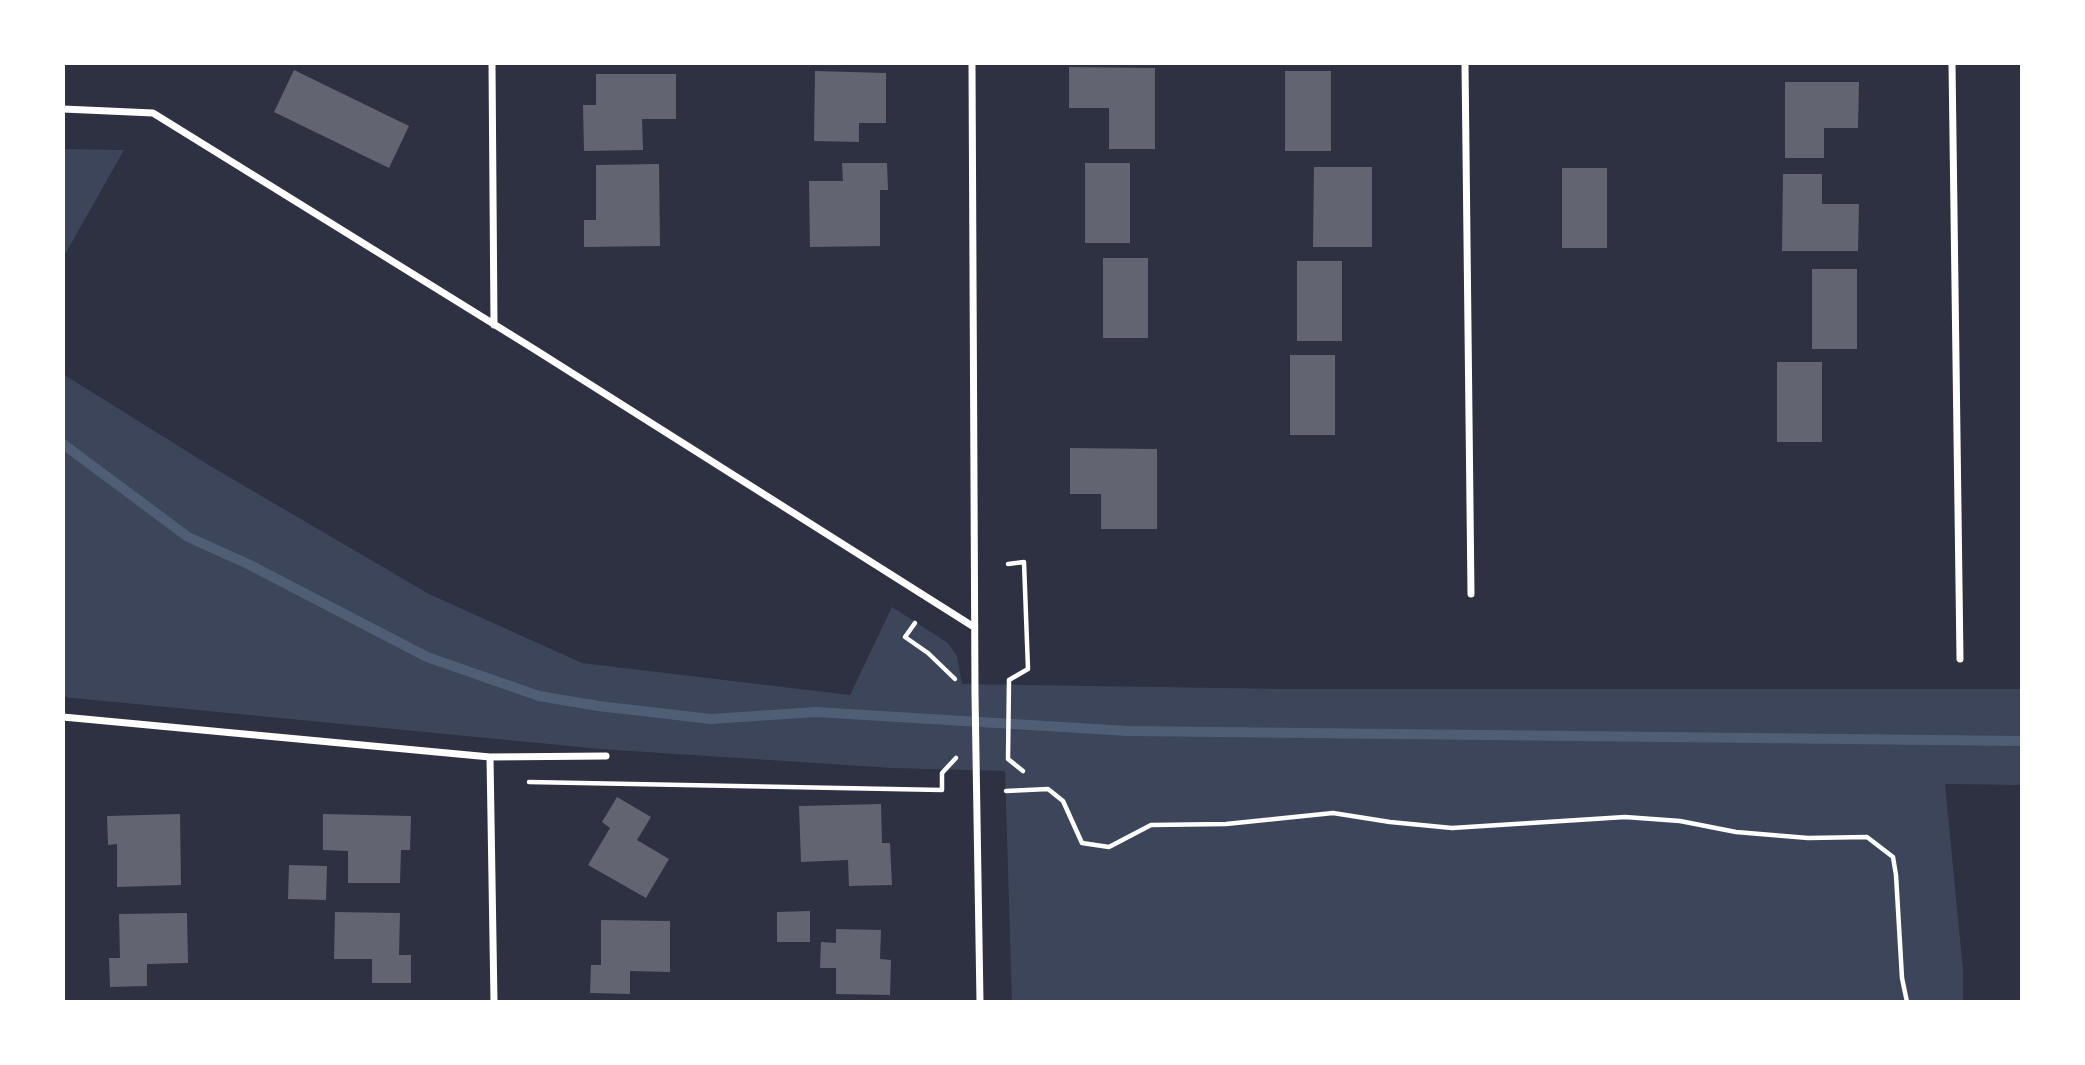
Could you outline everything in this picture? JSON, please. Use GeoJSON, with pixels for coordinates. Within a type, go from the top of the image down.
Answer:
{"type":"FeatureCollection","features":[{"type":"Feature","properties":{"kind":"street"},"geometry":{"type":"LineString","coordinates":[[492,63],[494,325]]}},
{"type":"Feature","properties":{"kind":"street"},"geometry":{"type":"LineString","coordinates":[[972,63],[974,627],[980,1002]]}},
{"type":"Feature","properties":{"kind":"street"},"geometry":{"type":"LineString","coordinates":[[1465,63],[1471,594]]}},
{"type":"Feature","properties":{"kind":"street"},"geometry":{"type":"LineString","coordinates":[[1952,63],[1960,659]]}},
{"type":"Feature","properties":{"kind":"street"},"geometry":{"type":"LineString","coordinates":[[63,109],[153,113],[974,627]]}},
{"type":"Feature","properties":{"kind":"street"},"geometry":{"type":"LineString","coordinates":[[63,717],[490,757],[606,756]]}},
{"type":"Feature","properties":{"kind":"street"},"geometry":{"type":"LineString","coordinates":[[490,757],[494,1002]]}},
{"type":"Feature","properties":{"kind":"path"},"geometry":{"type":"LineString","coordinates":[[1008,564],[1024,562],[1028,669],[1009,680],[1008,746],[1008,759],[1023,771]]}},
{"type":"Feature","properties":{"kind":"path"},"geometry":{"type":"LineString","coordinates":[[915,623],[905,638],[928,653],[958,682]]}},
{"type":"Feature","properties":{"kind":"path"},"geometry":{"type":"LineString","coordinates":[[528,782],[942,790],[942,773],[960,754]]}},
{"type":"Feature","properties":{"kind":"path"},"geometry":{"type":"LineString","coordinates":[[1006,791],[1048,789],[1063,801],[1082,843],[1109,847],[1151,825],[1226,824],[1332,813],[1452,828],[1625,817],[1680,821],[1736,832],[1808,838],[1867,837],[1893,857],[1902,978],[1907,1002]]}},
{"type":"Feature","properties":{"kind":"shaded area"},"geometry":{"type":"Polygon","coordinates":[[[63,149],[124,150],[63,258],[63,149]]]}},
{"type":"Feature","properties":{"kind":"shaded area"},"geometry":{"type":"Polygon","coordinates":[[[63,374],[212,467],[429,594],[582,663],[850,695],[892,607],[948,643],[957,656],[962,684],[1287,689],[2022,689],[2022,785],[1945,784],[1963,970],[1963,1002],[1012,1002],[1005,771],[892,768],[600,749],[63,697],[63,374]]]}},
{"type":"Feature","properties":{"kind":"building"},"geometry":{"type":"Polygon","coordinates":[[[1069,67],[1155,68],[1155,149],[1109,149],[1109,108],[1069,108],[1069,67]]]}},
{"type":"Feature","properties":{"kind":"building"},"geometry":{"type":"Polygon","coordinates":[[[294,70],[409,126],[389,168],[274,112],[294,70]]]}},
{"type":"Feature","properties":{"kind":"building"},"geometry":{"type":"Polygon","coordinates":[[[815,71],[886,73],[886,123],[859,123],[859,142],[814,141],[815,71]]]}},
{"type":"Feature","properties":{"kind":"building"},"geometry":{"type":"Polygon","coordinates":[[[1285,71],[1331,71],[1331,151],[1285,151],[1285,71]]]}},
{"type":"Feature","properties":{"kind":"building"},"geometry":{"type":"Polygon","coordinates":[[[596,74],[676,74],[676,119],[642,119],[643,150],[584,151],[583,105],[596,105],[596,74]]]}},
{"type":"Feature","properties":{"kind":"building"},"geometry":{"type":"Polygon","coordinates":[[[1785,82],[1859,82],[1858,128],[1824,128],[1824,158],[1785,158],[1785,82]]]}},
{"type":"Feature","properties":{"kind":"building"},"geometry":{"type":"Polygon","coordinates":[[[842,163],[887,163],[888,190],[880,190],[880,246],[810,247],[809,181],[843,181],[842,163]]]}},
{"type":"Feature","properties":{"kind":"building"},"geometry":{"type":"Polygon","coordinates":[[[1085,163],[1130,163],[1130,243],[1085,243],[1085,163]]]}},
{"type":"Feature","properties":{"kind":"building"},"geometry":{"type":"Polygon","coordinates":[[[659,164],[660,246],[584,247],[584,220],[596,220],[596,165],[659,164]]]}},
{"type":"Feature","properties":{"kind":"building"},"geometry":{"type":"Polygon","coordinates":[[[1314,167],[1372,167],[1372,247],[1313,247],[1314,167]]]}},
{"type":"Feature","properties":{"kind":"building"},"geometry":{"type":"Polygon","coordinates":[[[1562,168],[1607,168],[1607,248],[1562,248],[1562,168]]]}},
{"type":"Feature","properties":{"kind":"building"},"geometry":{"type":"Polygon","coordinates":[[[1783,174],[1822,174],[1822,204],[1859,204],[1858,251],[1782,251],[1783,174]]]}},
{"type":"Feature","properties":{"kind":"building"},"geometry":{"type":"Polygon","coordinates":[[[1103,258],[1148,258],[1148,338],[1103,338],[1103,258]]]}},
{"type":"Feature","properties":{"kind":"building"},"geometry":{"type":"Polygon","coordinates":[[[1297,261],[1342,261],[1342,341],[1297,341],[1297,261]]]}},
{"type":"Feature","properties":{"kind":"building"},"geometry":{"type":"Polygon","coordinates":[[[1812,269],[1857,269],[1857,349],[1812,349],[1812,269]]]}},
{"type":"Feature","properties":{"kind":"building"},"geometry":{"type":"Polygon","coordinates":[[[1290,355],[1335,355],[1335,435],[1290,435],[1290,355]]]}},
{"type":"Feature","properties":{"kind":"building"},"geometry":{"type":"Polygon","coordinates":[[[1777,362],[1822,362],[1822,442],[1777,442],[1777,362]]]}},
{"type":"Feature","properties":{"kind":"building"},"geometry":{"type":"Polygon","coordinates":[[[1070,448],[1157,449],[1157,529],[1101,529],[1101,494],[1070,494],[1070,448]]]}},
{"type":"Feature","properties":{"kind":"building"},"geometry":{"type":"Polygon","coordinates":[[[617,797],[651,817],[637,840],[669,859],[646,898],[588,865],[610,828],[602,822],[617,797]]]}},
{"type":"Feature","properties":{"kind":"building"},"geometry":{"type":"Polygon","coordinates":[[[881,804],[882,843],[890,843],[892,885],[849,886],[848,860],[801,862],[799,806],[881,804]]]}},
{"type":"Feature","properties":{"kind":"building"},"geometry":{"type":"Polygon","coordinates":[[[180,814],[181,885],[117,887],[117,844],[108,845],[107,816],[180,814]]]}},
{"type":"Feature","properties":{"kind":"building"},"geometry":{"type":"Polygon","coordinates":[[[323,814],[411,816],[410,850],[401,850],[400,883],[348,883],[348,851],[323,850],[323,814]]]}},
{"type":"Feature","properties":{"kind":"building"},"geometry":{"type":"Polygon","coordinates":[[[289,865],[327,866],[326,900],[288,899],[289,865]]]}},
{"type":"Feature","properties":{"kind":"building"},"geometry":{"type":"Polygon","coordinates":[[[810,911],[810,942],[777,942],[777,912],[810,911]]]}},
{"type":"Feature","properties":{"kind":"building"},"geometry":{"type":"Polygon","coordinates":[[[335,912],[400,913],[399,955],[411,955],[411,983],[372,983],[372,959],[334,959],[335,912]]]}},
{"type":"Feature","properties":{"kind":"building"},"geometry":{"type":"Polygon","coordinates":[[[187,913],[188,963],[147,964],[147,986],[110,987],[109,958],[120,958],[119,914],[187,913]]]}},
{"type":"Feature","properties":{"kind":"building"},"geometry":{"type":"Polygon","coordinates":[[[601,920],[670,921],[670,972],[630,971],[630,994],[590,993],[591,965],[601,965],[601,920]]]}},
{"type":"Feature","properties":{"kind":"building"},"geometry":{"type":"Polygon","coordinates":[[[836,929],[881,930],[880,959],[891,960],[890,995],[836,994],[836,968],[820,968],[821,942],[836,943],[836,929]]]}},
{"type":"Feature","properties":{"kind":"waterway"},"geometry":{"type":"LineString","coordinates":[[63,444],[188,537],[248,564],[427,657],[539,696],[598,706],[711,719],[816,712],[1128,731],[2022,741]]}}]}
